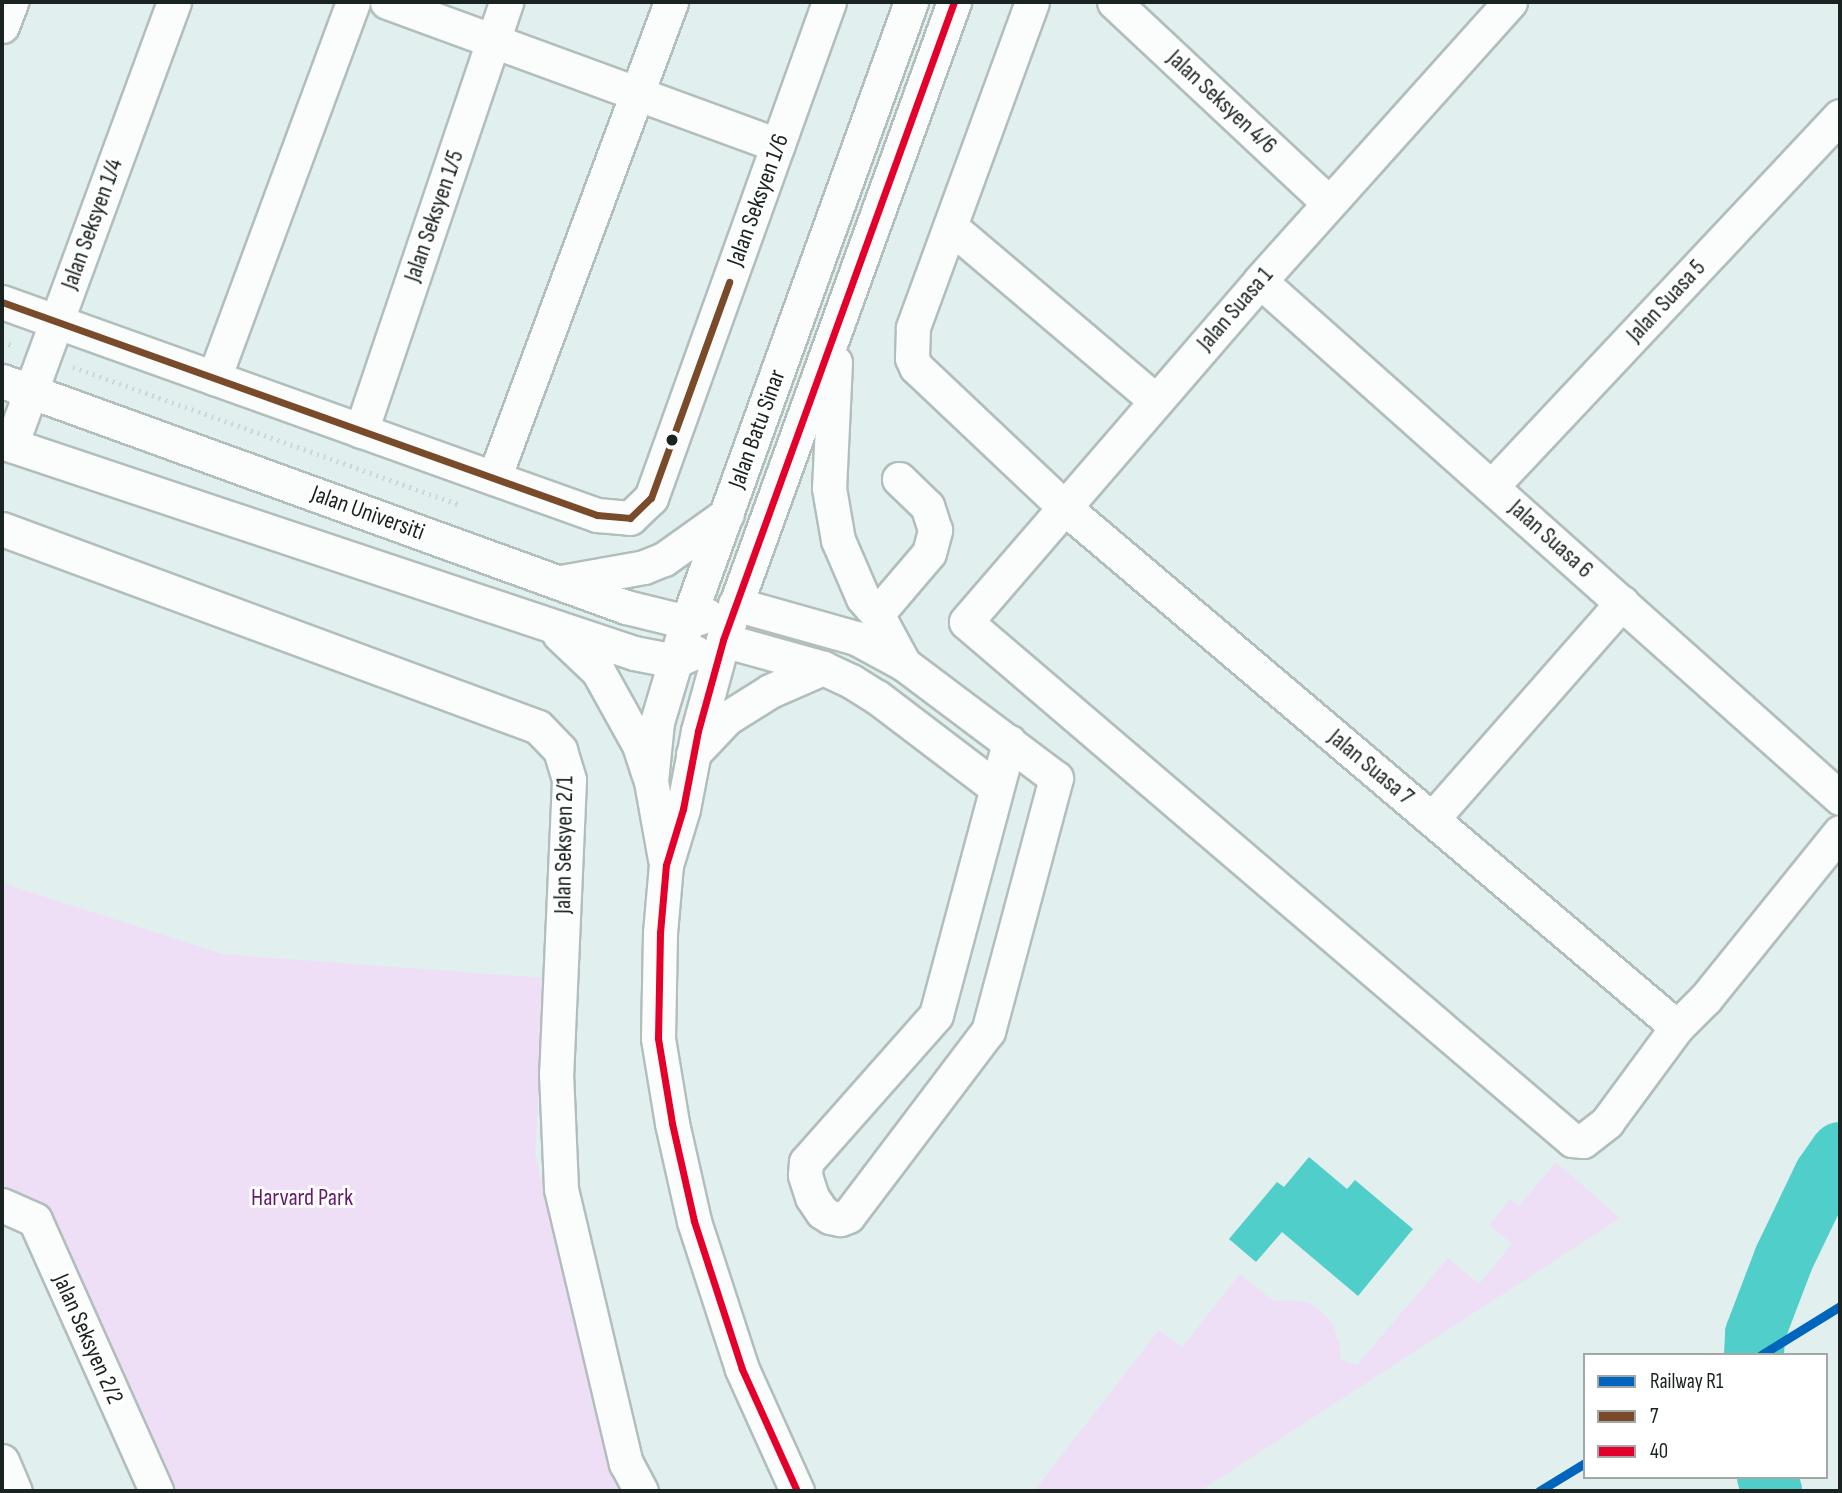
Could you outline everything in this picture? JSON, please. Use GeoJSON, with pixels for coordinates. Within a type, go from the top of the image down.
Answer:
{"type":"FeatureCollection","features":[{"type":"Feature","properties":{"kind":"street"},"geometry":{"type":"LineString","coordinates":[[2,26],[11,2]]}},
{"type":"Feature","properties":{"kind":"street","name":"Jalan Seksyen 1/4"},"geometry":{"type":"LineString","coordinates":[[6,444],[16,386],[56,321],[174,2]]}},
{"type":"Feature","properties":{"kind":"street"},"geometry":{"type":"LineString","coordinates":[[214,378],[353,2]]}},
{"type":"Feature","properties":{"kind":"street"},"geometry":{"type":"LineString","coordinates":[[387,2],[778,145]]}},
{"type":"Feature","properties":{"kind":"street","name":"Jalan Seksyen 1/5"},"geometry":{"type":"LineString","coordinates":[[361,431],[506,2]]}},
{"type":"Feature","properties":{"kind":"street"},"geometry":{"type":"LineString","coordinates":[[494,478],[671,2]]}},
{"type":"Feature","properties":{"kind":"street","name":"Jalan Seksyen 1/6"},"geometry":{"type":"LineString","coordinates":[[2,302],[597,515],[630,518],[651,498],[830,2]]}},
{"type":"Feature","properties":{"kind":"street","name":"Jalan Batu Sinar"},"geometry":{"type":"LineString","coordinates":[[666,865],[651,781],[657,722],[687,622],[911,2]]}},
{"type":"Feature","properties":{"kind":"street","name":"Jalan Batu Sinar"},"geometry":{"type":"LineString","coordinates":[[797,1491],[742,1369],[694,1222],[672,1123],[658,1038],[660,933],[666,865],[683,809],[723,640],[735,604],[954,2]]}},
{"type":"Feature","properties":{"kind":"street","name":"Jalan Suasa 7"},"geometry":{"type":"LineString","coordinates":[[1032,2],[913,328],[912,358],[916,367],[1065,508],[1677,1027]]}},
{"type":"Feature","properties":{"kind":"street","name":"Jalan Seksyen 4/6"},"geometry":{"type":"LineString","coordinates":[[1114,2],[1329,203]]}},
{"type":"Feature","properties":{"kind":"street","name":"Jalan Suasa 1"},"geometry":{"type":"LineString","coordinates":[[1510,2],[1260,281],[966,622],[1572,1140],[1583,1142],[1607,1122],[1677,1027]]}},
{"type":"Feature","properties":{"kind":"street","name":"Jalan Suasa 5"},"geometry":{"type":"LineString","coordinates":[[1492,486],[1840,116]]}},
{"type":"Feature","properties":{"kind":"street"},"geometry":{"type":"LineString","coordinates":[[951,227],[1156,401]]}},
{"type":"Feature","properties":{"kind":"street","name":"Jalan Suasa 6"},"geometry":{"type":"LineString","coordinates":[[1260,281],[1840,798]]}},
{"type":"Feature","properties":{"kind":"street"},"geometry":{"type":"LineString","coordinates":[[836,328],[829,488],[838,540],[863,598],[877,614],[904,664]]}},
{"type":"Feature","properties":{"kind":"street","name":"Jalan Universiti"},"geometry":{"type":"LineString","coordinates":[[16,386],[626,607],[687,622]]}},
{"type":"Feature","properties":{"kind":"street","name":"Jalan Universiti"},"geometry":{"type":"LineString","coordinates":[[6,444],[551,627],[634,653],[675,661]]}},
{"type":"Feature","properties":{"kind":"street"},"geometry":{"type":"LineString","coordinates":[[877,614],[929,553],[935,530],[927,506],[900,479]]}},
{"type":"Feature","properties":{"kind":"street"},"geometry":{"type":"LineString","coordinates":[[559,582],[654,563],[670,556],[727,514]]}},
{"type":"Feature","properties":{"kind":"street","name":"Jalan Seksyen 2/1"},"geometry":{"type":"LineString","coordinates":[[2,529],[538,727],[560,750],[569,780],[556,1073],[561,1189],[626,1463],[640,1491]]}},
{"type":"Feature","properties":{"kind":"street"},"geometry":{"type":"LineString","coordinates":[[1432,819],[1622,603]]}},
{"type":"Feature","properties":{"kind":"street"},"geometry":{"type":"LineString","coordinates":[[687,622],[735,604],[856,638],[904,664],[1056,778],[988,1031],[848,1216],[840,1219],[831,1217],[822,1212],[812,1197],[806,1175],[806,1162],[936,1015],[995,787],[1009,743]]}},
{"type":"Feature","properties":{"kind":"street"},"geometry":{"type":"LineString","coordinates":[[551,627],[598,671],[639,745],[651,781]]}},
{"type":"Feature","properties":{"kind":"street"},"geometry":{"type":"LineString","coordinates":[[675,661],[723,640],[823,668],[877,697],[995,787]]}},
{"type":"Feature","properties":{"kind":"street"},"geometry":{"type":"LineString","coordinates":[[694,754],[727,718],[769,691],[823,668]]}},
{"type":"Feature","properties":{"kind":"street"},"geometry":{"type":"LineString","coordinates":[[1677,1027],[1706,998],[1840,832]]}},
{"type":"Feature","properties":{"kind":"street","name":"Jalan Seksyen 2/2"},"geometry":{"type":"LineString","coordinates":[[2,1205],[35,1220],[149,1489]]}},
{"type":"Feature","properties":{"kind":"street"},"geometry":{"type":"LineString","coordinates":[[2,1461],[15,1491]]}},
{"type":"Feature","properties":{"kind":"path"},"geometry":{"type":"LineString","coordinates":[[2,342],[10,345]]}},
{"type":"Feature","properties":{"kind":"green space","name":"Harvard Park"},"geometry":{"type":"Polygon","coordinates":[[[2,883],[222,954],[545,978],[535,1153],[612,1477],[620,1491],[172,1491],[52,1215],[2,1193],[2,883]]]}},
{"type":"Feature","properties":{"kind":"green space"},"geometry":{"type":"Polygon","coordinates":[[[1556,1162],[1620,1218],[1203,1489],[1034,1491],[1159,1330],[1182,1347],[1240,1274],[1274,1301],[1310,1303],[1322,1312],[1333,1324],[1341,1360],[1357,1365],[1448,1258],[1479,1284],[1512,1244],[1489,1225],[1510,1199],[1519,1206],[1556,1162]]]}},
{"type":"Feature","properties":{"kind":"water"},"geometry":{"type":"Polygon","coordinates":[[[1309,1157],[1347,1189],[1355,1180],[1413,1229],[1358,1296],[1282,1232],[1256,1262],[1229,1239],[1277,1182],[1284,1187],[1309,1157]]]}},
{"type":"Feature","properties":{"kind":"waterway"},"geometry":{"type":"LineString","coordinates":[[1754,1353],[1755,1334],[1784,1258],[1824,1175],[1840,1152]]}},
{"type":"Feature","properties":{"kind":"waterway"},"geometry":{"type":"LineString","coordinates":[[1768,1479],[1772,1491]]}},
{"type":"Feature","properties":{"kind":"rail line","name":"R1"},"geometry":{"type":"LineString","coordinates":[[1764,1353],[1840,1306]]}},
{"type":"Feature","properties":{"kind":"rail line","name":"R1"},"geometry":{"type":"LineString","coordinates":[[1539,1491],[1583,1464]]}},
{"type":"Feature","properties":{"kind":"transit line","name":"40"},"geometry":{"type":"LineString","coordinates":[[797,1491],[742,1369],[694,1221],[672,1123],[658,1038],[660,933],[666,865],[683,809],[698,731],[723,640],[954,2]]}},
{"type":"Feature","properties":{"kind":"transit line","name":"7"},"geometry":{"type":"LineString","coordinates":[[2,302],[597,515],[630,518],[651,498],[729,282]]}}]}
